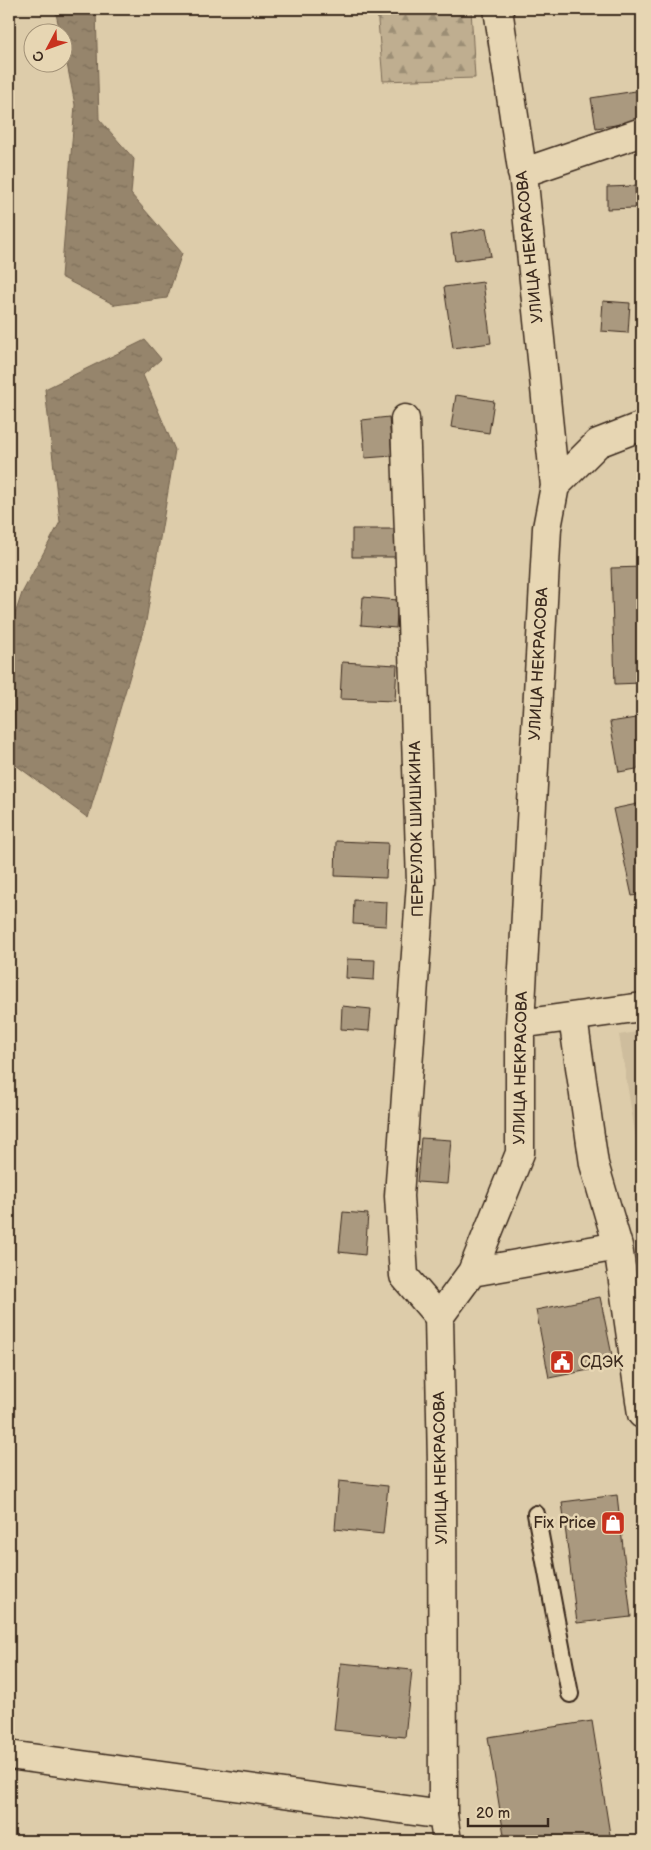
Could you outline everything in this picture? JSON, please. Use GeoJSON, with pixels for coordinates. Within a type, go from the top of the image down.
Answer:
{"type":"FeatureCollection","features":[{"type":"Feature","properties":{"kind":"street","name":"УЛИЦА НЕКРАСОВА"},"geometry":{"type":"LineString","coordinates":[[445,1828],[442,1465],[438,1317],[472,1272],[520,1153],[520,1024],[547,528],[555,486],[522,173],[498,9]]}},
{"type":"Feature","properties":{"kind":"street"},"geometry":{"type":"LineString","coordinates":[[522,173],[642,132]]}},
{"type":"Feature","properties":{"kind":"street","name":"ПЕРЕУЛОК ШИШКИНА"},"geometry":{"type":"LineString","coordinates":[[405,418],[421,882],[399,1196],[404,1276],[438,1317]]}},
{"type":"Feature","properties":{"kind":"street"},"geometry":{"type":"LineString","coordinates":[[555,486],[598,443],[642,426]]}},
{"type":"Feature","properties":{"kind":"street"},"geometry":{"type":"LineString","coordinates":[[520,1024],[642,1007]]}},
{"type":"Feature","properties":{"kind":"street"},"geometry":{"type":"LineString","coordinates":[[573,1018],[594,1164],[618,1246],[642,1414]]}},
{"type":"Feature","properties":{"kind":"street"},"geometry":{"type":"LineString","coordinates":[[472,1272],[618,1246]]}},
{"type":"Feature","properties":{"kind":"street"},"geometry":{"type":"LineString","coordinates":[[9,1755],[445,1828]]}},
{"type":"Feature","properties":{"kind":"lane"},"geometry":{"type":"LineString","coordinates":[[536,1514],[570,1694]]}},
{"type":"Feature","properties":{"kind":"shaded area"},"geometry":{"type":"Polygon","coordinates":[[[642,1031],[642,1175],[619,1035],[642,1031]]]}},
{"type":"Feature","properties":{"kind":"green space"},"geometry":{"type":"Polygon","coordinates":[[[377,9],[471,9],[475,78],[383,81],[377,9]]]}},
{"type":"Feature","properties":{"kind":"water"},"geometry":{"type":"Polygon","coordinates":[[[55,9],[96,9],[99,119],[134,159],[131,194],[182,253],[167,298],[115,305],[61,277],[75,105],[69,72],[72,72],[72,22],[58,22],[55,9]]]}},
{"type":"Feature","properties":{"kind":"water"},"geometry":{"type":"Polygon","coordinates":[[[145,340],[161,359],[143,375],[175,450],[146,621],[88,818],[9,760],[9,632],[22,593],[60,522],[45,389],[145,340]]]}},
{"type":"Feature","properties":{"kind":"building"},"geometry":{"type":"Polygon","coordinates":[[[642,90],[642,121],[596,128],[591,98],[642,90]]]}},
{"type":"Feature","properties":{"kind":"building"},"geometry":{"type":"Polygon","coordinates":[[[635,186],[636,208],[607,209],[607,187],[635,186]]]}},
{"type":"Feature","properties":{"kind":"building"},"geometry":{"type":"Polygon","coordinates":[[[486,228],[491,256],[455,261],[451,234],[486,228]]]}},
{"type":"Feature","properties":{"kind":"building"},"geometry":{"type":"Polygon","coordinates":[[[483,282],[491,343],[453,348],[444,287],[483,282]]]}},
{"type":"Feature","properties":{"kind":"building"},"geometry":{"type":"Polygon","coordinates":[[[603,301],[630,303],[628,333],[601,331],[603,301]]]}},
{"type":"Feature","properties":{"kind":"building"},"geometry":{"type":"Polygon","coordinates":[[[456,395],[494,401],[489,433],[451,427],[456,395]]]}},
{"type":"Feature","properties":{"kind":"building"},"geometry":{"type":"Polygon","coordinates":[[[389,417],[392,456],[365,458],[362,420],[389,417]]]}},
{"type":"Feature","properties":{"kind":"building"},"geometry":{"type":"Polygon","coordinates":[[[352,529],[396,529],[396,557],[352,557],[352,529]]]}},
{"type":"Feature","properties":{"kind":"building"},"geometry":{"type":"Polygon","coordinates":[[[642,567],[642,683],[615,684],[611,568],[642,567]]]}},
{"type":"Feature","properties":{"kind":"building"},"geometry":{"type":"Polygon","coordinates":[[[363,597],[398,600],[396,628],[361,625],[363,597]]]}},
{"type":"Feature","properties":{"kind":"building"},"geometry":{"type":"Polygon","coordinates":[[[342,662],[397,665],[395,701],[340,699],[342,662]]]}},
{"type":"Feature","properties":{"kind":"building"},"geometry":{"type":"Polygon","coordinates":[[[642,717],[642,768],[619,772],[610,722],[642,717]]]}},
{"type":"Feature","properties":{"kind":"building"},"geometry":{"type":"Polygon","coordinates":[[[642,803],[642,894],[632,896],[613,809],[642,803]]]}},
{"type":"Feature","properties":{"kind":"building"},"geometry":{"type":"Polygon","coordinates":[[[336,841],[388,843],[386,878],[335,876],[336,841]]]}},
{"type":"Feature","properties":{"kind":"building"},"geometry":{"type":"Polygon","coordinates":[[[354,900],[387,902],[386,926],[353,924],[354,900]]]}},
{"type":"Feature","properties":{"kind":"building"},"geometry":{"type":"Polygon","coordinates":[[[347,959],[375,960],[374,980],[346,978],[347,959]]]}},
{"type":"Feature","properties":{"kind":"building"},"geometry":{"type":"Polygon","coordinates":[[[342,1006],[371,1009],[369,1031],[341,1029],[342,1006]]]}},
{"type":"Feature","properties":{"kind":"building"},"geometry":{"type":"Polygon","coordinates":[[[421,1138],[451,1140],[447,1184],[417,1182],[421,1138]]]}},
{"type":"Feature","properties":{"kind":"building"},"geometry":{"type":"Polygon","coordinates":[[[343,1212],[368,1214],[365,1255],[339,1252],[343,1212]]]}},
{"type":"Feature","properties":{"kind":"building"},"geometry":{"type":"Polygon","coordinates":[[[600,1297],[614,1365],[549,1378],[536,1310],[600,1297]]]}},
{"type":"Feature","properties":{"kind":"building"},"geometry":{"type":"Polygon","coordinates":[[[339,1481],[388,1486],[383,1534],[335,1529],[339,1481]]]}},
{"type":"Feature","properties":{"kind":"building"},"geometry":{"type":"Polygon","coordinates":[[[617,1495],[631,1617],[577,1623],[562,1502],[617,1495]]]}},
{"type":"Feature","properties":{"kind":"building"},"geometry":{"type":"Polygon","coordinates":[[[341,1663],[412,1670],[405,1737],[334,1730],[341,1663]]]}},
{"type":"Feature","properties":{"kind":"building"},"geometry":{"type":"Polygon","coordinates":[[[592,1721],[611,1841],[505,1841],[488,1737],[592,1721]]]}},
{"type":"Feature","properties":{"kind":"place","name":"СДЭК"},"geometry":{"type":"Point","coordinates":[562,1362]}},
{"type":"Feature","properties":{"kind":"place","name":"Fix Price"},"geometry":{"type":"Point","coordinates":[613,1523]}}]}
